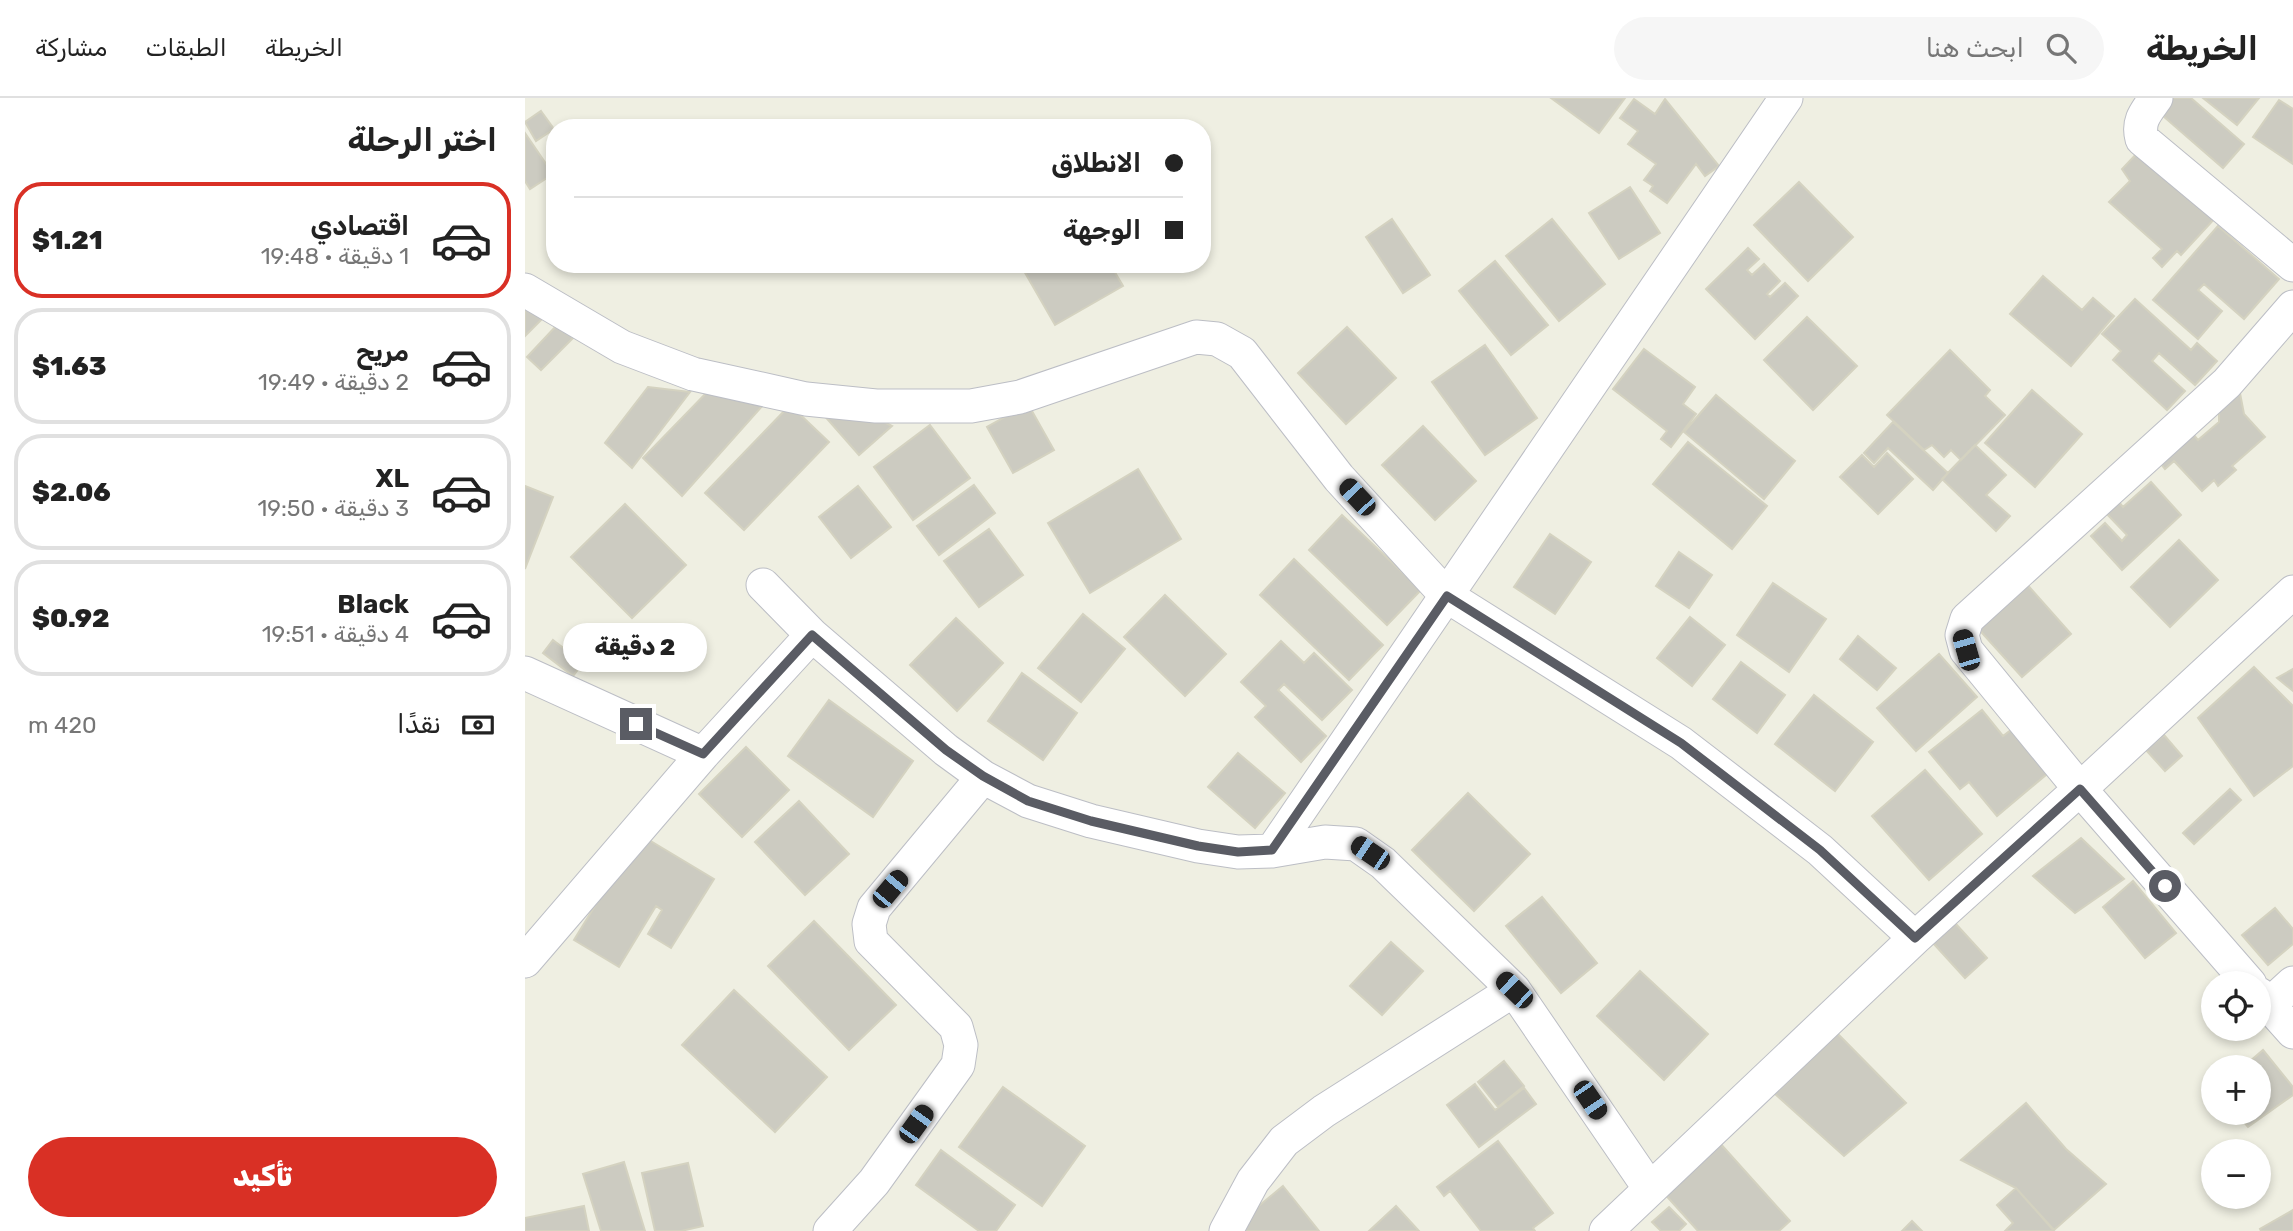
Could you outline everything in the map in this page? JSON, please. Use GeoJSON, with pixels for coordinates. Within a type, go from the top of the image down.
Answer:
{"type":"FeatureCollection","features":[{"type":"Feature","properties":{"kind":"street"},"geometry":{"type":"LineString","coordinates":[[1272,850],[1786,98]]}},
{"type":"Feature","properties":{"kind":"street"},"geometry":{"type":"LineString","coordinates":[[2156,98],[2142,118],[2139,129],[2142,139],[2293,265]]}},
{"type":"Feature","properties":{"kind":"street"},"geometry":{"type":"LineString","coordinates":[[525,290],[622,346],[693,374],[806,399],[876,406],[971,406],[1020,397],[1196,337],[1217,339],[1242,353],[1339,478],[1447,596],[1681,743],[1820,850],[1915,938]]}},
{"type":"Feature","properties":{"kind":"street"},"geometry":{"type":"LineString","coordinates":[[2239,971],[2080,789],[1966,650],[1962,635],[1967,619],[2227,383],[2293,307]]}},
{"type":"Feature","properties":{"kind":"street"},"geometry":{"type":"LineString","coordinates":[[763,584],[812,635],[946,750],[983,776],[1028,801],[1091,821],[1198,846],[1238,852],[1325,842],[1356,844],[1383,863],[1514,990],[1650,1189]]}},
{"type":"Feature","properties":{"kind":"street"},"geometry":{"type":"LineString","coordinates":[[1606,1231],[1915,938],[2293,592]]}},
{"type":"Feature","properties":{"kind":"street"},"geometry":{"type":"LineString","coordinates":[[525,961],[703,754],[812,635]]}},
{"type":"Feature","properties":{"kind":"street"},"geometry":{"type":"LineString","coordinates":[[525,673],[703,754]]}},
{"type":"Feature","properties":{"kind":"street"},"geometry":{"type":"LineString","coordinates":[[830,1231],[874,1182],[958,1065],[961,1045],[956,1027],[871,941],[869,924],[874,908],[983,776]]}},
{"type":"Feature","properties":{"kind":"street"},"geometry":{"type":"LineString","coordinates":[[2271,990],[2293,983]]}},
{"type":"Feature","properties":{"kind":"street"},"geometry":{"type":"LineString","coordinates":[[1226,1231],[1252,1181],[1284,1142],[1324,1111],[1514,990]]}},
{"type":"Feature","properties":{"kind":"street"},"geometry":{"type":"LineString","coordinates":[[2271,1007],[2293,1032]]}},
{"type":"Feature","properties":{"kind":"building"},"geometry":{"type":"Polygon","coordinates":[[[1551,98],[1625,98],[1599,133],[1551,98]]]}},
{"type":"Feature","properties":{"kind":"building"},"geometry":{"type":"Polygon","coordinates":[[[2166,98],[2191,98],[2244,144],[2223,168],[2156,110],[2166,98]]]}},
{"type":"Feature","properties":{"kind":"building"},"geometry":{"type":"Polygon","coordinates":[[[2203,98],[2259,98],[2237,125],[2203,98]]]}},
{"type":"Feature","properties":{"kind":"building"},"geometry":{"type":"Polygon","coordinates":[[[1634,99],[1655,114],[1665,99],[1719,166],[1705,176],[1696,164],[1667,203],[1650,191],[1653,186],[1644,180],[1656,164],[1628,144],[1638,131],[1620,118],[1634,99]]]}},
{"type":"Feature","properties":{"kind":"building"},"geometry":{"type":"Polygon","coordinates":[[[2279,100],[2293,109],[2293,164],[2253,137],[2279,100]]]}},
{"type":"Feature","properties":{"kind":"building"},"geometry":{"type":"Polygon","coordinates":[[[541,111],[547,119],[546,134],[536,141],[525,122],[541,111]]]}},
{"type":"Feature","properties":{"kind":"building"},"geometry":{"type":"Polygon","coordinates":[[[525,133],[546,164],[546,179],[530,189],[525,181],[525,133]]]}},
{"type":"Feature","properties":{"kind":"building"},"geometry":{"type":"Polygon","coordinates":[[[2142,148],[2217,216],[2181,255],[2177,251],[2162,267],[2153,258],[2162,249],[2109,202],[2130,181],[2122,169],[2142,148]]]}},
{"type":"Feature","properties":{"kind":"building"},"geometry":{"type":"Polygon","coordinates":[[[1799,182],[1853,237],[1808,281],[1754,225],[1799,182]]]}},
{"type":"Feature","properties":{"kind":"building"},"geometry":{"type":"Polygon","coordinates":[[[1630,187],[1660,233],[1619,259],[1589,213],[1630,187]]]}},
{"type":"Feature","properties":{"kind":"building"},"geometry":{"type":"Polygon","coordinates":[[[1392,219],[1430,275],[1403,293],[1366,237],[1392,219]]]}},
{"type":"Feature","properties":{"kind":"building"},"geometry":{"type":"Polygon","coordinates":[[[1552,219],[1605,284],[1559,321],[1506,256],[1552,219]]]}},
{"type":"Feature","properties":{"kind":"building"},"geometry":{"type":"Polygon","coordinates":[[[2218,226],[2279,279],[2244,319],[2204,284],[2198,290],[2222,311],[2198,339],[2153,300],[2218,226]]]}},
{"type":"Feature","properties":{"kind":"building"},"geometry":{"type":"Polygon","coordinates":[[[1748,248],[1759,259],[1747,270],[1752,275],[1764,264],[1780,281],[1767,294],[1770,297],[1785,283],[1798,296],[1755,339],[1706,289],[1748,248]]]}},
{"type":"Feature","properties":{"kind":"building"},"geometry":{"type":"Polygon","coordinates":[[[1495,261],[1548,325],[1511,355],[1459,291],[1495,261]]]}},
{"type":"Feature","properties":{"kind":"building"},"geometry":{"type":"Polygon","coordinates":[[[1025,273],[1115,273],[1123,286],[1055,325],[1025,273]]]}},
{"type":"Feature","properties":{"kind":"building"},"geometry":{"type":"Polygon","coordinates":[[[2043,276],[2082,310],[2093,298],[2114,316],[2071,366],[2010,314],[2043,276]]]}},
{"type":"Feature","properties":{"kind":"building"},"geometry":{"type":"Polygon","coordinates":[[[2135,299],[2191,350],[2197,343],[2217,361],[2195,385],[2159,353],[2152,361],[2185,391],[2167,410],[2113,360],[2121,351],[2102,334],[2135,299]]]}},
{"type":"Feature","properties":{"kind":"building"},"geometry":{"type":"Polygon","coordinates":[[[525,303],[542,319],[525,336],[525,303]]]}},
{"type":"Feature","properties":{"kind":"building"},"geometry":{"type":"Polygon","coordinates":[[[1807,317],[1857,366],[1813,410],[1764,360],[1807,317]]]}},
{"type":"Feature","properties":{"kind":"building"},"geometry":{"type":"Polygon","coordinates":[[[558,324],[573,338],[541,370],[527,357],[558,324]]]}},
{"type":"Feature","properties":{"kind":"building"},"geometry":{"type":"Polygon","coordinates":[[[1347,327],[1396,378],[1346,424],[1298,373],[1347,327]]]}},
{"type":"Feature","properties":{"kind":"building"},"geometry":{"type":"Polygon","coordinates":[[[1485,345],[1537,418],[1485,455],[1432,382],[1485,345]]]}},
{"type":"Feature","properties":{"kind":"building"},"geometry":{"type":"Polygon","coordinates":[[[1644,349],[1695,387],[1683,404],[1696,414],[1671,447],[1661,439],[1667,431],[1613,389],[1644,349]]]}},
{"type":"Feature","properties":{"kind":"building"},"geometry":{"type":"Polygon","coordinates":[[[1950,350],[1990,390],[1985,396],[2005,415],[1961,460],[1951,450],[1944,457],[1932,445],[1924,450],[1887,415],[1950,350]]]}},
{"type":"Feature","properties":{"kind":"building"},"geometry":{"type":"Polygon","coordinates":[[[648,387],[690,392],[632,468],[605,443],[648,387]]]}},
{"type":"Feature","properties":{"kind":"building"},"geometry":{"type":"Polygon","coordinates":[[[2239,388],[2244,414],[2265,437],[2232,466],[2236,470],[2218,486],[2214,480],[2202,491],[2174,461],[2165,469],[2157,459],[2190,430],[2198,440],[2219,422],[2219,405],[2239,388]]]}},
{"type":"Feature","properties":{"kind":"building"},"geometry":{"type":"Polygon","coordinates":[[[709,390],[765,403],[682,496],[643,458],[709,390]]]}},
{"type":"Feature","properties":{"kind":"building"},"geometry":{"type":"Polygon","coordinates":[[[2032,390],[2082,434],[2035,487],[1985,443],[2032,390]]]}},
{"type":"Feature","properties":{"kind":"building"},"geometry":{"type":"Polygon","coordinates":[[[1716,395],[1795,461],[1764,499],[1684,432],[1716,395]]]}},
{"type":"Feature","properties":{"kind":"building"},"geometry":{"type":"Polygon","coordinates":[[[814,404],[865,412],[892,426],[859,455],[814,404]]]}},
{"type":"Feature","properties":{"kind":"building"},"geometry":{"type":"Polygon","coordinates":[[[1028,404],[1054,450],[1013,473],[987,427],[1028,404]]]}},
{"type":"Feature","properties":{"kind":"building"},"geometry":{"type":"Polygon","coordinates":[[[790,405],[829,442],[744,530],[705,493],[790,405]]]}},
{"type":"Feature","properties":{"kind":"building"},"geometry":{"type":"Polygon","coordinates":[[[1893,422],[1948,473],[1933,490],[1888,448],[1874,463],[1864,453],[1893,422]]]}},
{"type":"Feature","properties":{"kind":"building"},"geometry":{"type":"Polygon","coordinates":[[[930,425],[970,478],[913,520],[874,467],[930,425]]]}},
{"type":"Feature","properties":{"kind":"building"},"geometry":{"type":"Polygon","coordinates":[[[1423,426],[1476,481],[1435,520],[1382,465],[1423,426]]]}},
{"type":"Feature","properties":{"kind":"building"},"geometry":{"type":"Polygon","coordinates":[[[1688,442],[1767,506],[1732,549],[1653,484],[1688,442]]]}},
{"type":"Feature","properties":{"kind":"building"},"geometry":{"type":"Polygon","coordinates":[[[1975,445],[2006,475],[1986,495],[2010,516],[1996,531],[1942,479],[1975,445]]]}},
{"type":"Feature","properties":{"kind":"building"},"geometry":{"type":"Polygon","coordinates":[[[1887,453],[1913,479],[1878,514],[1840,477],[1862,455],[1874,467],[1887,453]]]}},
{"type":"Feature","properties":{"kind":"building"},"geometry":{"type":"Polygon","coordinates":[[[1138,469],[1181,539],[1090,593],[1048,523],[1138,469]]]}},
{"type":"Feature","properties":{"kind":"building"},"geometry":{"type":"Polygon","coordinates":[[[2151,482],[2181,515],[2122,570],[2091,536],[2105,523],[2122,541],[2127,535],[2105,512],[2118,501],[2123,507],[2151,482]]]}},
{"type":"Feature","properties":{"kind":"building"},"geometry":{"type":"Polygon","coordinates":[[[974,485],[995,513],[939,555],[917,526],[974,485]]]}},
{"type":"Feature","properties":{"kind":"building"},"geometry":{"type":"Polygon","coordinates":[[[525,486],[553,497],[525,569],[525,486]]]}},
{"type":"Feature","properties":{"kind":"building"},"geometry":{"type":"Polygon","coordinates":[[[858,486],[891,527],[851,558],[819,517],[858,486]]]}},
{"type":"Feature","properties":{"kind":"building"},"geometry":{"type":"Polygon","coordinates":[[[625,504],[686,565],[632,618],[571,557],[625,504]]]}},
{"type":"Feature","properties":{"kind":"building"},"geometry":{"type":"Polygon","coordinates":[[[1342,515],[1421,590],[1387,625],[1309,550],[1342,515]]]}},
{"type":"Feature","properties":{"kind":"building"},"geometry":{"type":"Polygon","coordinates":[[[989,529],[1023,575],[979,607],[944,561],[989,529]]]}},
{"type":"Feature","properties":{"kind":"building"},"geometry":{"type":"Polygon","coordinates":[[[1550,534],[1591,562],[1555,614],[1514,587],[1550,534]]]}},
{"type":"Feature","properties":{"kind":"building"},"geometry":{"type":"Polygon","coordinates":[[[2179,540],[2218,580],[2170,627],[2131,587],[2179,540]]]}},
{"type":"Feature","properties":{"kind":"building"},"geometry":{"type":"Polygon","coordinates":[[[1679,552],[1712,575],[1689,608],[1656,586],[1679,552]]]}},
{"type":"Feature","properties":{"kind":"building"},"geometry":{"type":"Polygon","coordinates":[[[1294,559],[1383,645],[1349,680],[1260,595],[1294,559]]]}},
{"type":"Feature","properties":{"kind":"building"},"geometry":{"type":"Polygon","coordinates":[[[2024,581],[2071,634],[2022,677],[1974,624],[2024,581]]]}},
{"type":"Feature","properties":{"kind":"building"},"geometry":{"type":"Polygon","coordinates":[[[1773,583],[1826,619],[1789,672],[1737,635],[1773,583]]]}},
{"type":"Feature","properties":{"kind":"building"},"geometry":{"type":"Polygon","coordinates":[[[1165,595],[1226,654],[1185,696],[1124,637],[1165,595]]]}},
{"type":"Feature","properties":{"kind":"building"},"geometry":{"type":"Polygon","coordinates":[[[1083,614],[1125,649],[1081,702],[1038,668],[1083,614]]]}},
{"type":"Feature","properties":{"kind":"building"},"geometry":{"type":"Polygon","coordinates":[[[1690,617],[1725,645],[1692,686],[1657,658],[1690,617]]]}},
{"type":"Feature","properties":{"kind":"building"},"geometry":{"type":"Polygon","coordinates":[[[956,618],[1003,663],[957,711],[910,665],[956,618]]]}},
{"type":"Feature","properties":{"kind":"building"},"geometry":{"type":"Polygon","coordinates":[[[1858,636],[1896,668],[1877,690],[1840,659],[1858,636]]]}},
{"type":"Feature","properties":{"kind":"building"},"geometry":{"type":"Polygon","coordinates":[[[553,640],[583,663],[573,676],[543,653],[553,640]]]}},
{"type":"Feature","properties":{"kind":"building"},"geometry":{"type":"Polygon","coordinates":[[[1281,641],[1304,663],[1314,653],[1352,690],[1322,720],[1284,684],[1278,690],[1326,736],[1301,762],[1255,717],[1266,706],[1241,682],[1281,641]]]}},
{"type":"Feature","properties":{"kind":"building"},"geometry":{"type":"Polygon","coordinates":[[[1939,654],[1977,697],[1916,751],[1877,708],[1939,654]]]}},
{"type":"Feature","properties":{"kind":"building"},"geometry":{"type":"Polygon","coordinates":[[[1741,662],[1785,695],[1757,733],[1713,699],[1741,662]]]}},
{"type":"Feature","properties":{"kind":"building"},"geometry":{"type":"Polygon","coordinates":[[[2254,667],[2293,706],[2293,766],[2254,796],[2198,718],[2254,667]]]}},
{"type":"Feature","properties":{"kind":"building"},"geometry":{"type":"Polygon","coordinates":[[[2293,669],[2293,691],[2277,678],[2293,669]]]}},
{"type":"Feature","properties":{"kind":"building"},"geometry":{"type":"Polygon","coordinates":[[[1022,673],[1077,713],[1043,760],[988,721],[1022,673]]]}},
{"type":"Feature","properties":{"kind":"building"},"geometry":{"type":"Polygon","coordinates":[[[1814,695],[1873,742],[1835,791],[1775,744],[1814,695]]]}},
{"type":"Feature","properties":{"kind":"building"},"geometry":{"type":"Polygon","coordinates":[[[829,700],[913,761],[873,817],[788,756],[829,700]]]}},
{"type":"Feature","properties":{"kind":"building"},"geometry":{"type":"Polygon","coordinates":[[[1982,710],[2003,736],[2011,730],[2047,774],[1997,816],[1969,782],[1960,789],[1929,752],[1982,710]]]}},
{"type":"Feature","properties":{"kind":"building"},"geometry":{"type":"Polygon","coordinates":[[[2164,735],[2182,756],[2165,771],[2146,750],[2164,735]]]}},
{"type":"Feature","properties":{"kind":"building"},"geometry":{"type":"Polygon","coordinates":[[[746,747],[789,790],[742,837],[699,794],[746,747]]]}},
{"type":"Feature","properties":{"kind":"building"},"geometry":{"type":"Polygon","coordinates":[[[1238,753],[1285,793],[1255,828],[1208,787],[1238,753]]]}},
{"type":"Feature","properties":{"kind":"building"},"geometry":{"type":"Polygon","coordinates":[[[1925,770],[1982,834],[1929,880],[1872,816],[1925,770]]]}},
{"type":"Feature","properties":{"kind":"building"},"geometry":{"type":"Polygon","coordinates":[[[2230,789],[2241,800],[2194,844],[2183,833],[2230,789]]]}},
{"type":"Feature","properties":{"kind":"building"},"geometry":{"type":"Polygon","coordinates":[[[1468,793],[1530,854],[1474,911],[1412,850],[1468,793]]]}},
{"type":"Feature","properties":{"kind":"building"},"geometry":{"type":"Polygon","coordinates":[[[799,801],[849,854],[805,895],[755,842],[799,801]]]}},
{"type":"Feature","properties":{"kind":"building"},"geometry":{"type":"Polygon","coordinates":[[[639,834],[714,879],[671,948],[648,934],[662,910],[656,906],[619,967],[574,940],[639,834]]]}},
{"type":"Feature","properties":{"kind":"building"},"geometry":{"type":"Polygon","coordinates":[[[2081,838],[2124,879],[2075,913],[2033,876],[2081,838]]]}},
{"type":"Feature","properties":{"kind":"building"},"geometry":{"type":"Polygon","coordinates":[[[2133,881],[2176,933],[2145,958],[2103,907],[2133,881]]]}},
{"type":"Feature","properties":{"kind":"building"},"geometry":{"type":"Polygon","coordinates":[[[1542,897],[1597,963],[1561,993],[1506,926],[1542,897]]]}},
{"type":"Feature","properties":{"kind":"building"},"geometry":{"type":"Polygon","coordinates":[[[2275,908],[2293,929],[2293,944],[2268,965],[2242,935],[2275,908]]]}},
{"type":"Feature","properties":{"kind":"building"},"geometry":{"type":"Polygon","coordinates":[[[814,921],[896,1005],[849,1050],[768,966],[814,921]]]}},
{"type":"Feature","properties":{"kind":"building"},"geometry":{"type":"Polygon","coordinates":[[[1955,923],[1987,958],[1965,978],[1933,943],[1955,923]]]}},
{"type":"Feature","properties":{"kind":"building"},"geometry":{"type":"Polygon","coordinates":[[[1391,942],[1423,971],[1382,1015],[1350,986],[1391,942]]]}},
{"type":"Feature","properties":{"kind":"building"},"geometry":{"type":"Polygon","coordinates":[[[1640,971],[1708,1034],[1664,1080],[1597,1016],[1640,971]]]}},
{"type":"Feature","properties":{"kind":"building"},"geometry":{"type":"Polygon","coordinates":[[[734,990],[827,1077],[775,1132],[682,1045],[734,990]]]}},
{"type":"Feature","properties":{"kind":"building"},"geometry":{"type":"Polygon","coordinates":[[[1837,1033],[1906,1103],[1844,1156],[1775,1094],[1837,1033]]]}},
{"type":"Feature","properties":{"kind":"building"},"geometry":{"type":"Polygon","coordinates":[[[2271,1060],[2293,1087],[2293,1095],[2271,1111],[2271,1060]]]}},
{"type":"Feature","properties":{"kind":"building"},"geometry":{"type":"Polygon","coordinates":[[[1504,1061],[1524,1086],[1498,1107],[1478,1082],[1504,1061]]]}},
{"type":"Feature","properties":{"kind":"building"},"geometry":{"type":"Polygon","coordinates":[[[1475,1084],[1495,1110],[1524,1088],[1536,1104],[1479,1147],[1447,1105],[1475,1084]]]}},
{"type":"Feature","properties":{"kind":"building"},"geometry":{"type":"Polygon","coordinates":[[[1003,1087],[1085,1146],[1042,1206],[959,1147],[1003,1087]]]}},
{"type":"Feature","properties":{"kind":"building"},"geometry":{"type":"Polygon","coordinates":[[[2026,1103],[2066,1149],[2106,1184],[2054,1230],[2016,1188],[1961,1160],[2026,1103]]]}},
{"type":"Feature","properties":{"kind":"building"},"geometry":{"type":"Polygon","coordinates":[[[1498,1141],[1553,1213],[1533,1228],[1535,1231],[1481,1231],[1450,1191],[1444,1196],[1437,1187],[1498,1141]]]}},
{"type":"Feature","properties":{"kind":"building"},"geometry":{"type":"Polygon","coordinates":[[[1718,1141],[1790,1221],[1779,1231],[1698,1231],[1662,1191],[1718,1141]]]}},
{"type":"Feature","properties":{"kind":"building"},"geometry":{"type":"Polygon","coordinates":[[[941,1150],[1015,1205],[996,1231],[979,1231],[916,1185],[941,1150]]]}},
{"type":"Feature","properties":{"kind":"building"},"geometry":{"type":"Polygon","coordinates":[[[624,1162],[645,1231],[601,1231],[583,1174],[624,1162]]]}},
{"type":"Feature","properties":{"kind":"building"},"geometry":{"type":"Polygon","coordinates":[[[688,1163],[703,1226],[681,1231],[655,1231],[642,1173],[688,1163]]]}},
{"type":"Feature","properties":{"kind":"building"},"geometry":{"type":"Polygon","coordinates":[[[1283,1186],[1319,1231],[1245,1231],[1238,1223],[1283,1186]]]}},
{"type":"Feature","properties":{"kind":"building"},"geometry":{"type":"Polygon","coordinates":[[[2016,1188],[2054,1231],[2005,1231],[2013,1223],[1997,1205],[2016,1188]]]}},
{"type":"Feature","properties":{"kind":"building"},"geometry":{"type":"Polygon","coordinates":[[[584,1206],[589,1231],[525,1231],[525,1218],[584,1206]]]}},
{"type":"Feature","properties":{"kind":"building"},"geometry":{"type":"Polygon","coordinates":[[[1396,1206],[1419,1231],[1369,1231],[1396,1206]]]}},
{"type":"Feature","properties":{"kind":"building"},"geometry":{"type":"Polygon","coordinates":[[[1669,1207],[1686,1224],[1679,1231],[1661,1231],[1652,1222],[1669,1207]]]}},
{"type":"Feature","properties":{"kind":"building"},"geometry":{"type":"Polygon","coordinates":[[[2293,1210],[2293,1231],[2261,1231],[2260,1229],[2293,1210]]]}},
{"type":"Feature","properties":{"kind":"building"},"geometry":{"type":"Polygon","coordinates":[[[1912,1221],[1922,1231],[1902,1231],[1912,1221]]]}},
{"type":"Feature","properties":{"kind":"route"},"geometry":{"type":"LineString","coordinates":[[636,724],[703,754],[812,635],[946,750],[983,776],[1028,801],[1091,821],[1198,846],[1238,852],[1272,850],[1447,596],[1681,743],[1820,850],[1915,938],[2080,789],[2165,886]]}}]}
